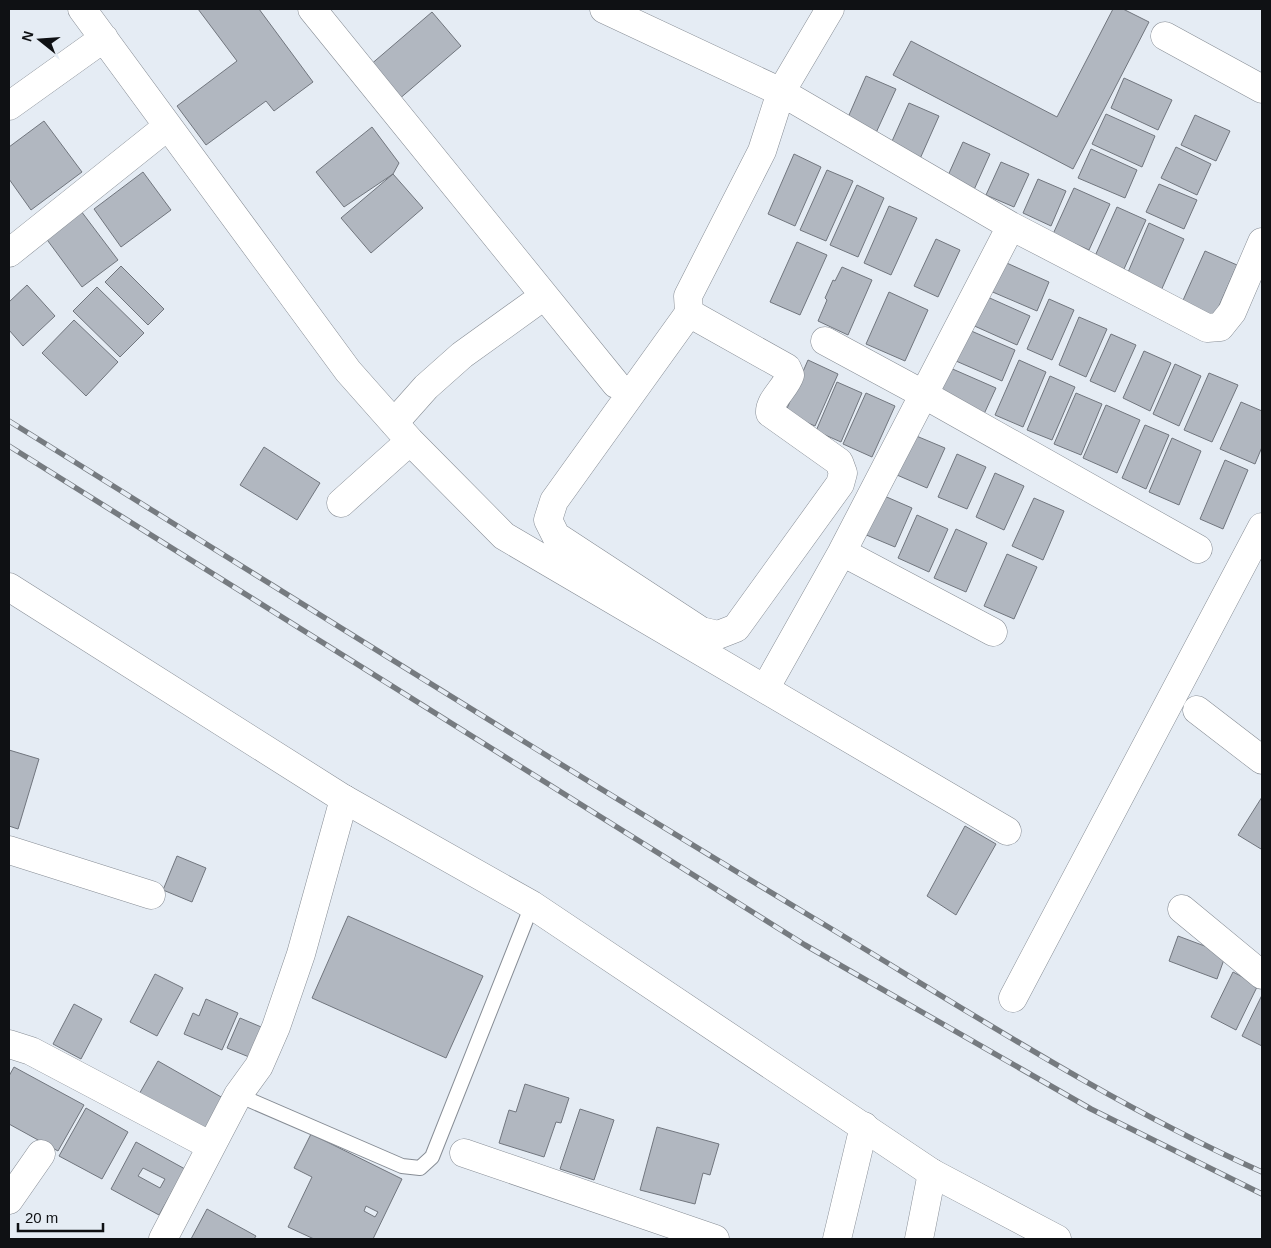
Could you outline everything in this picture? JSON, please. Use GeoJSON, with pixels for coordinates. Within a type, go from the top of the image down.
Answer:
{"type":"FeatureCollection","features":[{"type":"Feature","properties":{"kind":"street"},"geometry":{"type":"LineString","coordinates":[[82,9],[348,371],[402,432],[504,536],[1007,830]]}},
{"type":"Feature","properties":{"kind":"street"},"geometry":{"type":"LineString","coordinates":[[312,9],[616,384]]}},
{"type":"Feature","properties":{"kind":"street"},"geometry":{"type":"LineString","coordinates":[[604,9],[781,92],[1010,226],[1207,328],[1220,327],[1232,312],[1262,242]]}},
{"type":"Feature","properties":{"kind":"street"},"geometry":{"type":"LineString","coordinates":[[689,313],[787,368],[790,376],[788,382],[770,407],[770,413],[839,462],[843,473],[840,484],[736,628],[718,635],[701,631],[556,536],[548,520],[554,501],[689,313],[688,296],[762,151],[781,92],[830,9]]}},
{"type":"Feature","properties":{"kind":"street"},"geometry":{"type":"LineString","coordinates":[[1165,36],[1262,89]]}},
{"type":"Feature","properties":{"kind":"street"},"geometry":{"type":"LineString","coordinates":[[9,106],[104,38]]}},
{"type":"Feature","properties":{"kind":"street"},"geometry":{"type":"LineString","coordinates":[[9,253],[168,126]]}},
{"type":"Feature","properties":{"kind":"street"},"geometry":{"type":"LineString","coordinates":[[765,689],[842,552],[1010,226]]}},
{"type":"Feature","properties":{"kind":"street"},"geometry":{"type":"LineString","coordinates":[[341,503],[402,432],[426,387],[462,355],[544,296]]}},
{"type":"Feature","properties":{"kind":"street"},"geometry":{"type":"LineString","coordinates":[[825,341],[1198,549]]}},
{"type":"Feature","properties":{"kind":"street"},"geometry":{"type":"LineString","coordinates":[[1012,998],[1262,527]]}},
{"type":"Feature","properties":{"kind":"street"},"geometry":{"type":"LineString","coordinates":[[842,552],[993,632]]}},
{"type":"Feature","properties":{"kind":"street"},"geometry":{"type":"LineString","coordinates":[[9,587],[344,799],[532,904],[932,1173],[1056,1239]]}},
{"type":"Feature","properties":{"kind":"street"},"geometry":{"type":"LineString","coordinates":[[1197,710],[1262,760]]}},
{"type":"Feature","properties":{"kind":"street"},"geometry":{"type":"LineString","coordinates":[[163,1239],[238,1095],[259,1066],[276,1027],[301,954],[344,799]]}},
{"type":"Feature","properties":{"kind":"street"},"geometry":{"type":"LineString","coordinates":[[9,850],[151,895]]}},
{"type":"Feature","properties":{"kind":"street"},"geometry":{"type":"LineString","coordinates":[[1182,909],[1262,975]]}},
{"type":"Feature","properties":{"kind":"street"},"geometry":{"type":"LineString","coordinates":[[9,1044],[31,1051],[211,1146]]}},
{"type":"Feature","properties":{"kind":"street"},"geometry":{"type":"LineString","coordinates":[[837,1239],[864,1126]]}},
{"type":"Feature","properties":{"kind":"street"},"geometry":{"type":"LineString","coordinates":[[464,1153],[715,1239]]}},
{"type":"Feature","properties":{"kind":"street"},"geometry":{"type":"LineString","coordinates":[[9,1200],[41,1154]]}},
{"type":"Feature","properties":{"kind":"street"},"geometry":{"type":"LineString","coordinates":[[919,1239],[932,1173]]}},
{"type":"Feature","properties":{"kind":"lane"},"geometry":{"type":"LineString","coordinates":[[238,1095],[402,1166],[420,1168],[432,1157],[532,904]]}},
{"type":"Feature","properties":{"kind":"building"},"geometry":{"type":"Polygon","coordinates":[[[198,9],[259,9],[313,82],[274,111],[266,101],[206,145],[177,106],[237,61],[198,9]]]}},
{"type":"Feature","properties":{"kind":"building"},"geometry":{"type":"Polygon","coordinates":[[[1113,9],[1123,9],[1149,22],[1073,169],[893,75],[911,41],[1057,117],[1113,9]]]}},
{"type":"Feature","properties":{"kind":"building"},"geometry":{"type":"Polygon","coordinates":[[[432,12],[461,46],[398,100],[369,66],[432,12]]]}},
{"type":"Feature","properties":{"kind":"building"},"geometry":{"type":"Polygon","coordinates":[[[866,76],[896,89],[875,135],[846,122],[866,76]]]}},
{"type":"Feature","properties":{"kind":"building"},"geometry":{"type":"Polygon","coordinates":[[[1124,78],[1172,100],[1158,130],[1111,108],[1124,78]]]}},
{"type":"Feature","properties":{"kind":"building"},"geometry":{"type":"Polygon","coordinates":[[[909,103],[939,116],[919,161],[889,148],[909,103]]]}},
{"type":"Feature","properties":{"kind":"building"},"geometry":{"type":"Polygon","coordinates":[[[1106,114],[1155,136],[1142,167],[1092,144],[1106,114]]]}},
{"type":"Feature","properties":{"kind":"building"},"geometry":{"type":"Polygon","coordinates":[[[1195,115],[1230,131],[1216,161],[1181,145],[1195,115]]]}},
{"type":"Feature","properties":{"kind":"building"},"geometry":{"type":"Polygon","coordinates":[[[44,121],[82,172],[31,210],[9,179],[9,147],[44,121]]]}},
{"type":"Feature","properties":{"kind":"building"},"geometry":{"type":"Polygon","coordinates":[[[372,127],[399,163],[393,174],[344,207],[316,172],[372,127]]]}},
{"type":"Feature","properties":{"kind":"building"},"geometry":{"type":"Polygon","coordinates":[[[963,142],[990,154],[973,192],[946,180],[963,142]]]}},
{"type":"Feature","properties":{"kind":"building"},"geometry":{"type":"Polygon","coordinates":[[[1176,147],[1211,164],[1197,195],[1161,178],[1176,147]]]}},
{"type":"Feature","properties":{"kind":"building"},"geometry":{"type":"Polygon","coordinates":[[[1091,149],[1137,170],[1125,198],[1078,178],[1091,149]]]}},
{"type":"Feature","properties":{"kind":"building"},"geometry":{"type":"Polygon","coordinates":[[[794,154],[821,167],[795,226],[768,214],[794,154]]]}},
{"type":"Feature","properties":{"kind":"building"},"geometry":{"type":"Polygon","coordinates":[[[1001,162],[1029,174],[1014,207],[986,195],[1001,162]]]}},
{"type":"Feature","properties":{"kind":"building"},"geometry":{"type":"Polygon","coordinates":[[[827,170],[853,181],[826,241],[800,230],[827,170]]]}},
{"type":"Feature","properties":{"kind":"building"},"geometry":{"type":"Polygon","coordinates":[[[143,172],[171,210],[121,247],[94,209],[143,172]]]}},
{"type":"Feature","properties":{"kind":"building"},"geometry":{"type":"Polygon","coordinates":[[[393,174],[423,208],[371,253],[341,218],[393,174]]]}},
{"type":"Feature","properties":{"kind":"building"},"geometry":{"type":"Polygon","coordinates":[[[1038,179],[1066,191],[1051,226],[1023,213],[1038,179]]]}},
{"type":"Feature","properties":{"kind":"building"},"geometry":{"type":"Polygon","coordinates":[[[1159,184],[1197,200],[1184,229],[1146,212],[1159,184]]]}},
{"type":"Feature","properties":{"kind":"building"},"geometry":{"type":"Polygon","coordinates":[[[857,185],[884,198],[858,257],[830,245],[857,185]]]}},
{"type":"Feature","properties":{"kind":"building"},"geometry":{"type":"Polygon","coordinates":[[[1074,188],[1110,204],[1089,250],[1053,234],[1074,188]]]}},
{"type":"Feature","properties":{"kind":"building"},"geometry":{"type":"Polygon","coordinates":[[[889,206],[917,218],[891,275],[864,263],[889,206]]]}},
{"type":"Feature","properties":{"kind":"building"},"geometry":{"type":"Polygon","coordinates":[[[1117,207],[1146,220],[1124,269],[1095,256],[1117,207]]]}},
{"type":"Feature","properties":{"kind":"building"},"geometry":{"type":"Polygon","coordinates":[[[81,211],[118,260],[82,287],[45,237],[81,211]]]}},
{"type":"Feature","properties":{"kind":"building"},"geometry":{"type":"Polygon","coordinates":[[[1149,223],[1184,239],[1160,293],[1126,277],[1149,223]]]}},
{"type":"Feature","properties":{"kind":"building"},"geometry":{"type":"Polygon","coordinates":[[[936,239],[960,250],[938,297],[914,286],[936,239]]]}},
{"type":"Feature","properties":{"kind":"building"},"geometry":{"type":"Polygon","coordinates":[[[797,242],[827,255],[800,315],[770,302],[797,242]]]}},
{"type":"Feature","properties":{"kind":"building"},"geometry":{"type":"Polygon","coordinates":[[[1205,251],[1237,265],[1212,322],[1180,307],[1205,251]]]}},
{"type":"Feature","properties":{"kind":"building"},"geometry":{"type":"Polygon","coordinates":[[[1000,260],[1049,282],[1037,311],[988,290],[1000,260]]]}},
{"type":"Feature","properties":{"kind":"building"},"geometry":{"type":"Polygon","coordinates":[[[121,266],[164,309],[148,325],[105,282],[121,266]]]}},
{"type":"Feature","properties":{"kind":"building"},"geometry":{"type":"Polygon","coordinates":[[[842,267],[872,280],[848,335],[818,321],[833,280],[835,281],[842,267]]]}},
{"type":"Feature","properties":{"kind":"building"},"geometry":{"type":"Polygon","coordinates":[[[27,285],[55,316],[23,346],[9,330],[9,302],[27,285]]]}},
{"type":"Feature","properties":{"kind":"building"},"geometry":{"type":"Polygon","coordinates":[[[97,287],[144,333],[120,357],[73,311],[97,287]]]}},
{"type":"Feature","properties":{"kind":"building"},"geometry":{"type":"Polygon","coordinates":[[[889,292],[928,310],[905,361],[866,344],[889,292]]]}},
{"type":"Feature","properties":{"kind":"building"},"geometry":{"type":"Polygon","coordinates":[[[983,295],[1030,316],[1017,345],[970,324],[983,295]]]}},
{"type":"Feature","properties":{"kind":"building"},"geometry":{"type":"Polygon","coordinates":[[[1049,299],[1074,310],[1052,360],[1027,349],[1049,299]]]}},
{"type":"Feature","properties":{"kind":"building"},"geometry":{"type":"Polygon","coordinates":[[[1079,317],[1107,329],[1086,377],[1059,365],[1079,317]]]}},
{"type":"Feature","properties":{"kind":"building"},"geometry":{"type":"Polygon","coordinates":[[[74,320],[118,362],[86,396],[42,353],[74,320]]]}},
{"type":"Feature","properties":{"kind":"building"},"geometry":{"type":"Polygon","coordinates":[[[969,330],[1015,350],[1002,381],[956,361],[969,330]]]}},
{"type":"Feature","properties":{"kind":"building"},"geometry":{"type":"Polygon","coordinates":[[[1111,334],[1136,345],[1115,392],[1090,381],[1111,334]]]}},
{"type":"Feature","properties":{"kind":"building"},"geometry":{"type":"Polygon","coordinates":[[[1144,351],[1171,363],[1150,411],[1123,398],[1144,351]]]}},
{"type":"Feature","properties":{"kind":"building"},"geometry":{"type":"Polygon","coordinates":[[[808,360],[838,374],[815,426],[785,413],[808,360]]]}},
{"type":"Feature","properties":{"kind":"building"},"geometry":{"type":"Polygon","coordinates":[[[1019,360],[1046,372],[1023,427],[995,415],[1019,360]]]}},
{"type":"Feature","properties":{"kind":"building"},"geometry":{"type":"Polygon","coordinates":[[[1175,364],[1201,376],[1179,426],[1153,414],[1175,364]]]}},
{"type":"Feature","properties":{"kind":"building"},"geometry":{"type":"Polygon","coordinates":[[[948,367],[996,388],[984,414],[937,393],[948,367]]]}},
{"type":"Feature","properties":{"kind":"building"},"geometry":{"type":"Polygon","coordinates":[[[1209,373],[1238,385],[1212,442],[1184,430],[1209,373]]]}},
{"type":"Feature","properties":{"kind":"building"},"geometry":{"type":"Polygon","coordinates":[[[1050,376],[1075,387],[1052,440],[1027,430],[1050,376]]]}},
{"type":"Feature","properties":{"kind":"building"},"geometry":{"type":"Polygon","coordinates":[[[837,382],[862,393],[841,442],[816,431],[837,382]]]}},
{"type":"Feature","properties":{"kind":"building"},"geometry":{"type":"Polygon","coordinates":[[[866,393],[895,406],[872,457],[843,444],[866,393]]]}},
{"type":"Feature","properties":{"kind":"building"},"geometry":{"type":"Polygon","coordinates":[[[1076,393],[1102,404],[1081,455],[1054,444],[1076,393]]]}},
{"type":"Feature","properties":{"kind":"building"},"geometry":{"type":"Polygon","coordinates":[[[1241,402],[1262,411],[1262,447],[1255,464],[1220,449],[1241,402]]]}},
{"type":"Feature","properties":{"kind":"building"},"geometry":{"type":"Polygon","coordinates":[[[1106,405],[1140,420],[1117,473],[1083,458],[1106,405]]]}},
{"type":"Feature","properties":{"kind":"building"},"geometry":{"type":"Polygon","coordinates":[[[1145,425],[1169,435],[1146,489],[1122,478],[1145,425]]]}},
{"type":"Feature","properties":{"kind":"building"},"geometry":{"type":"Polygon","coordinates":[[[914,435],[945,448],[927,488],[897,475],[914,435]]]}},
{"type":"Feature","properties":{"kind":"building"},"geometry":{"type":"Polygon","coordinates":[[[1172,438],[1201,451],[1179,505],[1149,492],[1172,438]]]}},
{"type":"Feature","properties":{"kind":"building"},"geometry":{"type":"Polygon","coordinates":[[[264,447],[320,483],[297,520],[240,485],[264,447]]]}},
{"type":"Feature","properties":{"kind":"building"},"geometry":{"type":"Polygon","coordinates":[[[957,454],[986,467],[967,509],[938,497],[957,454]]]}},
{"type":"Feature","properties":{"kind":"building"},"geometry":{"type":"Polygon","coordinates":[[[1225,460],[1248,470],[1223,529],[1200,519],[1225,460]]]}},
{"type":"Feature","properties":{"kind":"building"},"geometry":{"type":"Polygon","coordinates":[[[995,473],[1024,486],[1004,530],[976,517],[995,473]]]}},
{"type":"Feature","properties":{"kind":"building"},"geometry":{"type":"Polygon","coordinates":[[[882,495],[912,508],[895,547],[864,534],[882,495]]]}},
{"type":"Feature","properties":{"kind":"building"},"geometry":{"type":"Polygon","coordinates":[[[1034,498],[1064,511],[1043,560],[1012,546],[1034,498]]]}},
{"type":"Feature","properties":{"kind":"building"},"geometry":{"type":"Polygon","coordinates":[[[917,515],[948,529],[929,572],[898,558],[917,515]]]}},
{"type":"Feature","properties":{"kind":"building"},"geometry":{"type":"Polygon","coordinates":[[[956,529],[987,543],[966,592],[934,578],[956,529]]]}},
{"type":"Feature","properties":{"kind":"building"},"geometry":{"type":"Polygon","coordinates":[[[1007,554],[1037,567],[1014,619],[984,606],[1007,554]]]}},
{"type":"Feature","properties":{"kind":"building"},"geometry":{"type":"Polygon","coordinates":[[[9,750],[39,759],[18,829],[9,826],[9,750]]]}},
{"type":"Feature","properties":{"kind":"building"},"geometry":{"type":"Polygon","coordinates":[[[1262,797],[1262,847],[1261,849],[1238,835],[1262,797]]]}},
{"type":"Feature","properties":{"kind":"building"},"geometry":{"type":"Polygon","coordinates":[[[965,826],[996,844],[956,915],[927,896],[965,826]]]}},
{"type":"Feature","properties":{"kind":"building"},"geometry":{"type":"Polygon","coordinates":[[[177,856],[206,868],[192,902],[163,890],[177,856]]]}},
{"type":"Feature","properties":{"kind":"building"},"geometry":{"type":"Polygon","coordinates":[[[348,916],[483,976],[446,1058],[312,998],[348,916]]]}},
{"type":"Feature","properties":{"kind":"building"},"geometry":{"type":"Polygon","coordinates":[[[1178,936],[1226,954],[1217,979],[1169,961],[1178,936]]]}},
{"type":"Feature","properties":{"kind":"building"},"geometry":{"type":"Polygon","coordinates":[[[1233,972],[1258,985],[1236,1030],[1211,1017],[1233,972]]]}},
{"type":"Feature","properties":{"kind":"building"},"geometry":{"type":"Polygon","coordinates":[[[155,974],[183,988],[157,1036],[130,1022],[155,974]]]}},
{"type":"Feature","properties":{"kind":"building"},"geometry":{"type":"Polygon","coordinates":[[[1262,995],[1262,1046],[1242,1036],[1262,995]]]}},
{"type":"Feature","properties":{"kind":"building"},"geometry":{"type":"Polygon","coordinates":[[[206,999],[238,1013],[222,1050],[184,1034],[193,1013],[199,1016],[206,999]]]}},
{"type":"Feature","properties":{"kind":"building"},"geometry":{"type":"Polygon","coordinates":[[[74,1004],[102,1019],[81,1059],[53,1044],[74,1004]]]}},
{"type":"Feature","properties":{"kind":"building"},"geometry":{"type":"Polygon","coordinates":[[[240,1018],[266,1029],[254,1059],[227,1048],[240,1018]]]}},
{"type":"Feature","properties":{"kind":"building"},"geometry":{"type":"Polygon","coordinates":[[[158,1061],[223,1098],[204,1132],[138,1096],[158,1061]]]}},
{"type":"Feature","properties":{"kind":"building"},"geometry":{"type":"Polygon","coordinates":[[[14,1067],[84,1105],[58,1151],[9,1124],[9,1076],[14,1067]]]}},
{"type":"Feature","properties":{"kind":"building"},"geometry":{"type":"Polygon","coordinates":[[[525,1084],[569,1098],[561,1123],[556,1122],[544,1157],[499,1143],[509,1110],[516,1112],[525,1084]]]}},
{"type":"Feature","properties":{"kind":"building"},"geometry":{"type":"Polygon","coordinates":[[[86,1108],[128,1132],[102,1179],[59,1156],[86,1108]]]}},
{"type":"Feature","properties":{"kind":"building"},"geometry":{"type":"Polygon","coordinates":[[[580,1109],[614,1120],[594,1180],[560,1169],[580,1109]]]}},
{"type":"Feature","properties":{"kind":"building"},"geometry":{"type":"Polygon","coordinates":[[[657,1127],[719,1144],[710,1175],[703,1173],[695,1204],[640,1190],[657,1127]]]}},
{"type":"Feature","properties":{"kind":"building"},"geometry":{"type":"Polygon","coordinates":[[[311,1134],[402,1179],[373,1239],[314,1239],[288,1227],[312,1177],[294,1168],[311,1134]],[[366,1206],[364,1211],[375,1217],[378,1212],[366,1206]]]}},
{"type":"Feature","properties":{"kind":"building"},"geometry":{"type":"Polygon","coordinates":[[[136,1142],[185,1169],[159,1215],[111,1189],[136,1142]],[[143,1168],[138,1176],[160,1188],[165,1179],[143,1168]]]}},
{"type":"Feature","properties":{"kind":"building"},"geometry":{"type":"Polygon","coordinates":[[[207,1209],[256,1236],[254,1239],[191,1239],[207,1209]]]}},
{"type":"Feature","properties":{"kind":"railway"},"geometry":{"type":"LineString","coordinates":[[9,421],[512,734],[1035,1052],[1147,1115],[1204,1145],[1262,1172]]}},
{"type":"Feature","properties":{"kind":"railway"},"geometry":{"type":"LineString","coordinates":[[9,446],[805,945],[1091,1109],[1262,1194]]}}]}
